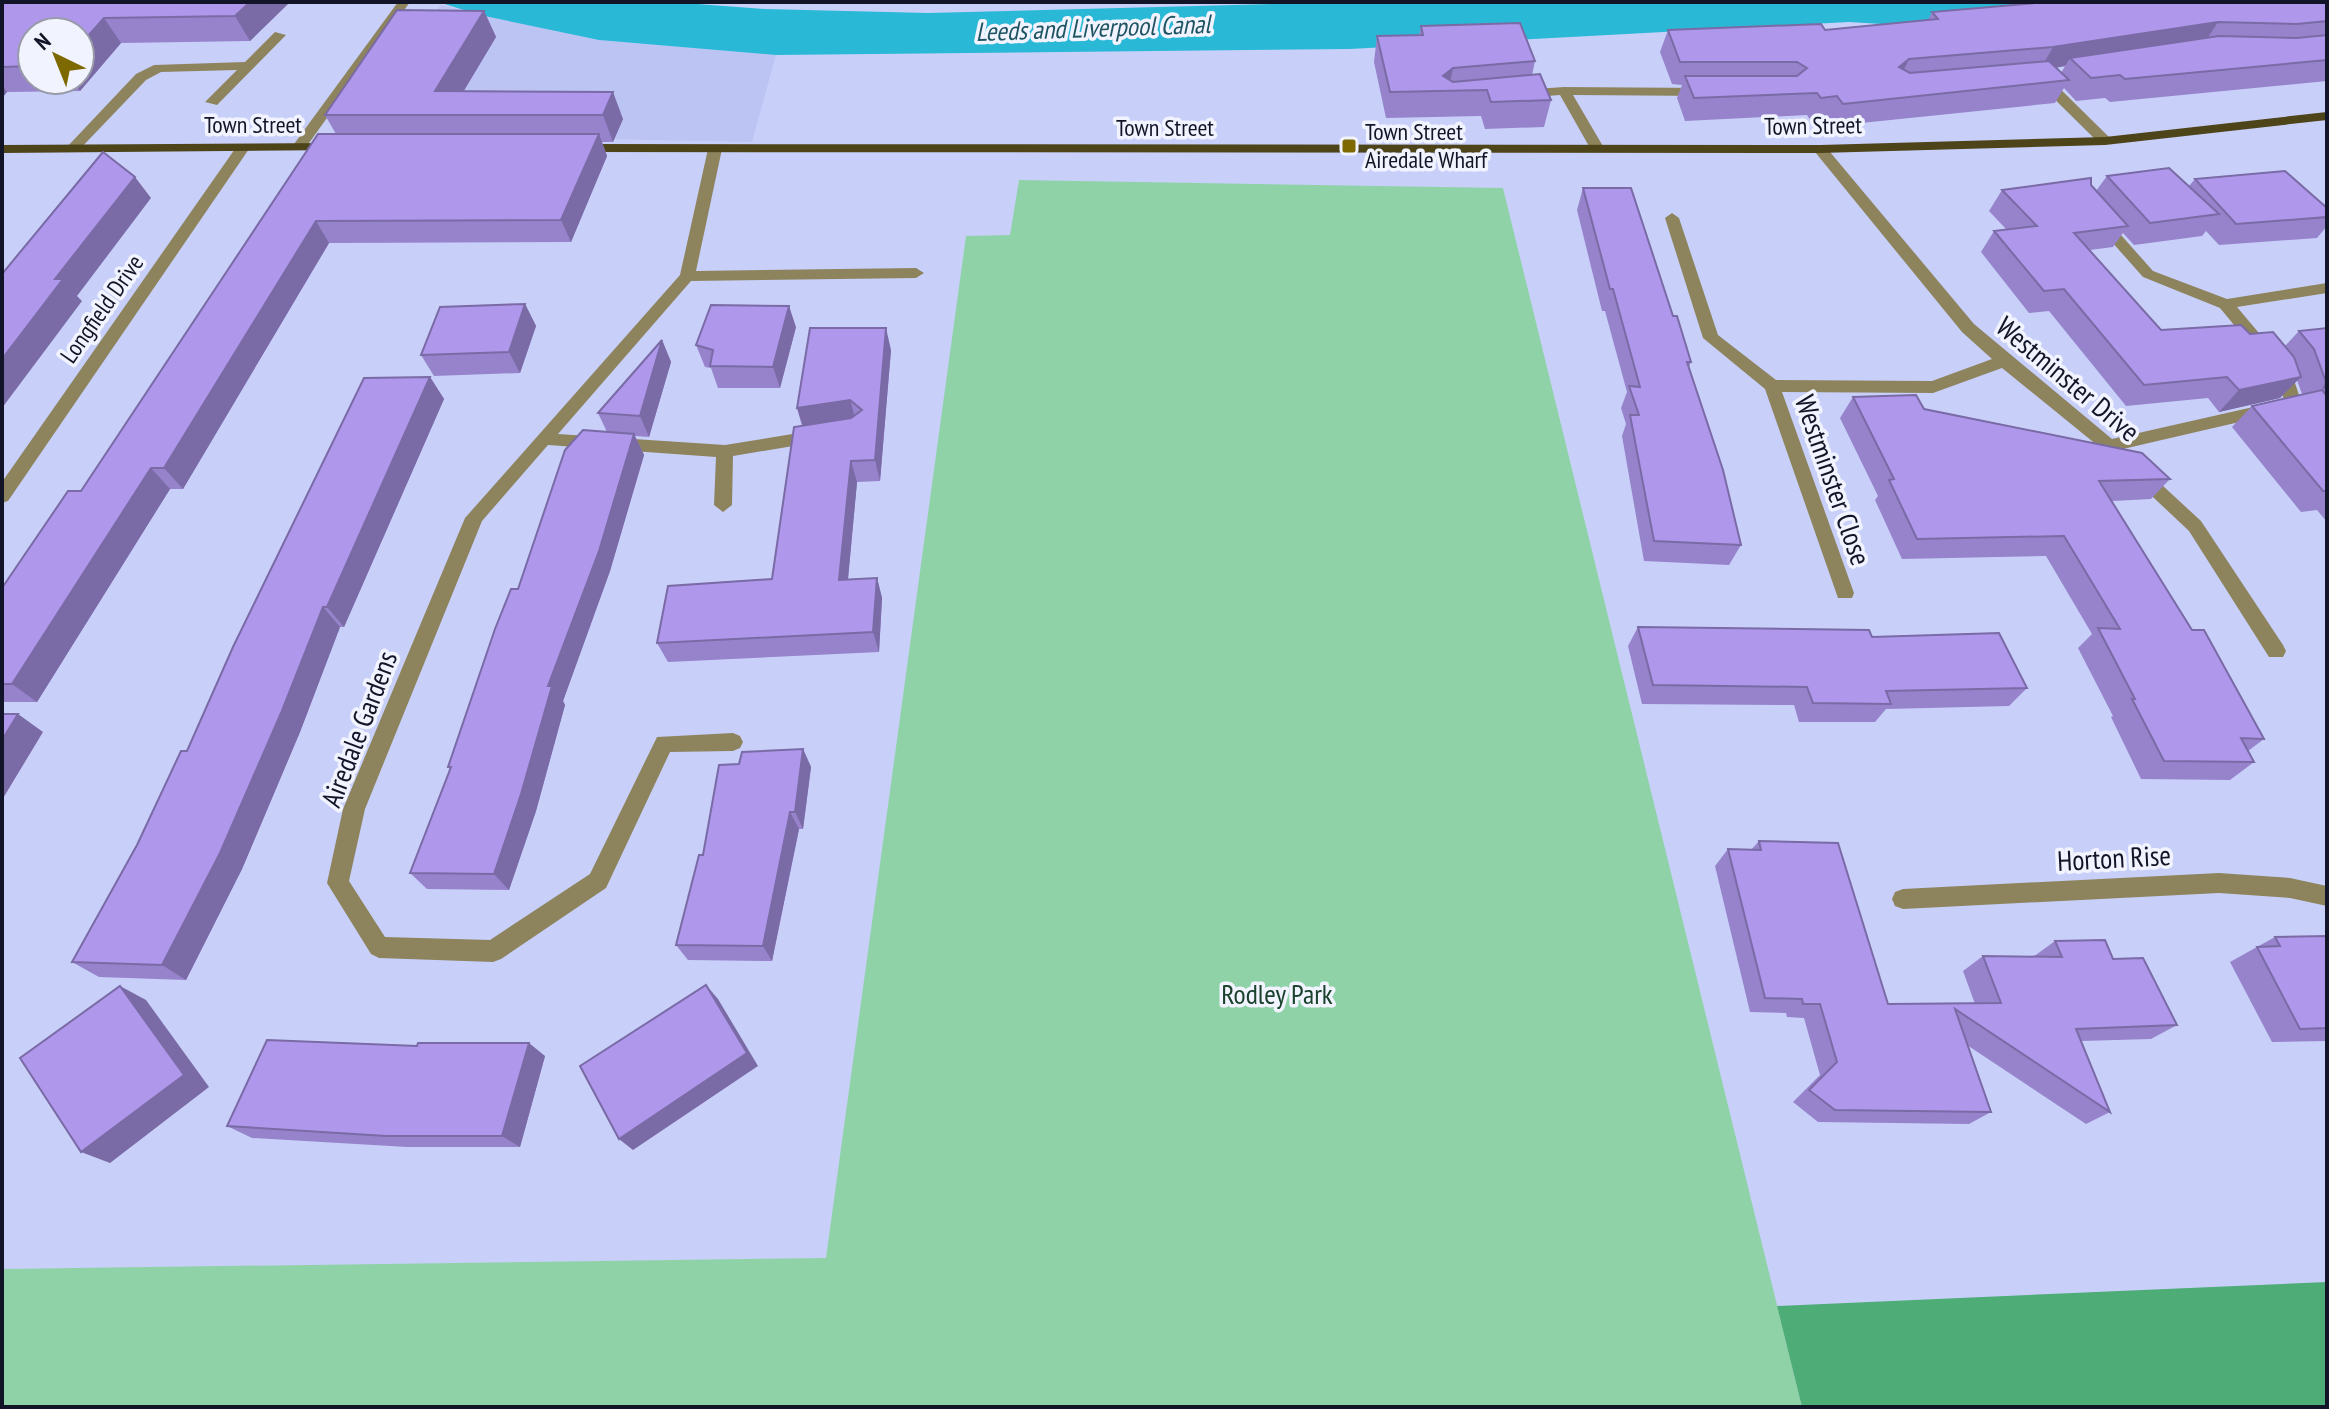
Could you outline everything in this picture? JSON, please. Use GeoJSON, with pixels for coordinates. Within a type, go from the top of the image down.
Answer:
{"type":"FeatureCollection","features":[{"type":"Feature","properties":{"kind":"main road","name":"Town Street"},"geometry":{"type":"LineString","coordinates":[[561,148],[1820,149],[2105,141],[2327,116]]}},
{"type":"Feature","properties":{"kind":"main road","name":"Town Street"},"geometry":{"type":"LineString","coordinates":[[2,149],[345,147]]}},
{"type":"Feature","properties":{"kind":"street"},"geometry":{"type":"LineString","coordinates":[[299,147],[400,6]]}},
{"type":"Feature","properties":{"kind":"street"},"geometry":{"type":"LineString","coordinates":[[212,102],[280,35]]}},
{"type":"Feature","properties":{"kind":"street"},"geometry":{"type":"LineString","coordinates":[[73,148],[141,77],[159,68],[249,66]]}},
{"type":"Feature","properties":{"kind":"street"},"geometry":{"type":"LineString","coordinates":[[2025,79],[2048,76],[2105,141]]}},
{"type":"Feature","properties":{"kind":"street"},"geometry":{"type":"LineString","coordinates":[[1564,91],[1597,148]]}},
{"type":"Feature","properties":{"kind":"street"},"geometry":{"type":"LineString","coordinates":[[1506,96],[1564,91],[1723,92]]}},
{"type":"Feature","properties":{"kind":"street","name":"Longfield Drive"},"geometry":{"type":"LineString","coordinates":[[2,496],[242,149]]}},
{"type":"Feature","properties":{"kind":"street","name":"Airedale Gardens"},"geometry":{"type":"LineString","coordinates":[[715,149],[687,276],[474,518],[354,809],[338,883],[379,947],[493,951],[598,881],[664,743],[733,742]]}},
{"type":"Feature","properties":{"kind":"street","name":"Westminster Drive"},"geometry":{"type":"LineString","coordinates":[[1820,149],[1968,328],[2109,446],[2195,526],[2276,651]]}},
{"type":"Feature","properties":{"kind":"street"},"geometry":{"type":"LineString","coordinates":[[2093,212],[2148,274],[2226,304],[2285,375],[2294,404],[2109,446]]}},
{"type":"Feature","properties":{"kind":"street","name":"Westminster Close"},"geometry":{"type":"LineString","coordinates":[[1672,218],[1711,338],[1772,386],[1845,593]]}},
{"type":"Feature","properties":{"kind":"street"},"geometry":{"type":"LineString","coordinates":[[687,276],[916,273]]}},
{"type":"Feature","properties":{"kind":"street"},"geometry":{"type":"LineString","coordinates":[[2226,304],[2327,288]]}},
{"type":"Feature","properties":{"kind":"street","name":"Westminster Close"},"geometry":{"type":"LineString","coordinates":[[1772,386],[1933,387],[2004,361]]}},
{"type":"Feature","properties":{"kind":"street"},"geometry":{"type":"LineString","coordinates":[[542,439],[725,451],[841,432]]}},
{"type":"Feature","properties":{"kind":"street"},"geometry":{"type":"LineString","coordinates":[[723,505],[725,451]]}},
{"type":"Feature","properties":{"kind":"street","name":"Horton Rise"},"geometry":{"type":"LineString","coordinates":[[1903,899],[2219,883],[2290,888],[2327,896]]}},
{"type":"Feature","properties":{"kind":"shaded area"},"geometry":{"type":"Polygon","coordinates":[[[441,5],[599,40],[776,55],[752,142],[437,136],[410,37],[441,5]]]}},
{"type":"Feature","properties":{"kind":"green space","name":"Rodley Park"},"geometry":{"type":"Polygon","coordinates":[[[1019,180],[1503,188],[1802,1407],[2,1407],[2,1269],[826,1258],[966,236],[1010,235],[1019,180]]]}},
{"type":"Feature","properties":{"kind":"green space"},"geometry":{"type":"Polygon","coordinates":[[[2327,1282],[2327,1407],[1802,1407],[1777,1306],[2327,1282]]]}},
{"type":"Feature","properties":{"kind":"water","name":"Leeds and Liverpool Canal"},"geometry":{"type":"Polygon","coordinates":[[[438,2],[671,2],[765,9],[928,13],[1349,2],[2030,2],[1990,12],[1898,25],[1849,22],[1350,49],[776,55],[599,40],[480,15],[438,2]]]}},
{"type":"Feature","properties":{"kind":"building"},"geometry":{"type":"Polygon","coordinates":[[[2,2],[250,2],[235,16],[104,18],[96,27],[96,16],[16,16],[16,67],[2,67],[2,2]]]}},
{"type":"Feature","properties":{"kind":"building"},"geometry":{"type":"Polygon","coordinates":[[[2047,2],[2327,2],[2327,21],[2297,24],[2218,22],[2053,47],[1909,59],[1899,67],[1910,73],[2049,61],[2069,80],[1843,104],[1837,96],[1821,98],[1817,93],[1694,98],[1685,76],[1797,76],[1807,68],[1797,62],[1680,62],[1668,30],[1821,24],[1825,30],[1938,19],[1932,12],[2047,2]]]}},
{"type":"Feature","properties":{"kind":"building"},"geometry":{"type":"Polygon","coordinates":[[[397,10],[484,11],[435,91],[613,92],[603,115],[325,115],[397,10]]]}},
{"type":"Feature","properties":{"kind":"building"},"geometry":{"type":"Polygon","coordinates":[[[1520,23],[1535,61],[1453,68],[1443,76],[1453,82],[1540,74],[1551,100],[1491,102],[1487,90],[1390,92],[1377,36],[1423,35],[1421,26],[1520,23]]]}},
{"type":"Feature","properties":{"kind":"building"},"geometry":{"type":"Polygon","coordinates":[[[2327,35],[2327,60],[2125,79],[2120,75],[2091,78],[2070,58],[2219,36],[2297,38],[2327,35]]]}},
{"type":"Feature","properties":{"kind":"building"},"geometry":{"type":"Polygon","coordinates":[[[318,134],[599,134],[561,220],[316,221],[164,468],[151,468],[12,684],[2,684],[2,588],[68,491],[81,491],[318,134]]]}},
{"type":"Feature","properties":{"kind":"building"},"geometry":{"type":"Polygon","coordinates":[[[103,152],[135,177],[55,279],[63,279],[2,359],[2,274],[103,152]]]}},
{"type":"Feature","properties":{"kind":"building"},"geometry":{"type":"Polygon","coordinates":[[[2169,168],[2219,214],[2150,223],[2107,176],[2169,168]]]}},
{"type":"Feature","properties":{"kind":"building"},"geometry":{"type":"Polygon","coordinates":[[[2285,171],[2327,208],[2327,217],[2236,224],[2195,179],[2285,171]]]}},
{"type":"Feature","properties":{"kind":"building"},"geometry":{"type":"Polygon","coordinates":[[[2091,178],[2091,185],[2128,226],[2074,233],[2161,330],[2241,325],[2250,334],[2273,332],[2294,357],[2301,377],[2239,390],[2227,377],[2144,385],[2064,289],[2044,291],[1994,231],[2037,226],[2002,190],[2091,178]]]}},
{"type":"Feature","properties":{"kind":"building"},"geometry":{"type":"Polygon","coordinates":[[[1583,188],[1631,188],[1673,316],[1677,316],[1691,362],[1687,362],[1723,470],[1741,545],[1654,541],[1630,415],[1639,415],[1629,386],[1640,387],[1583,188]]]}},
{"type":"Feature","properties":{"kind":"building"},"geometry":{"type":"Polygon","coordinates":[[[525,304],[509,352],[421,355],[440,307],[525,304]]]}},
{"type":"Feature","properties":{"kind":"building"},"geometry":{"type":"Polygon","coordinates":[[[711,305],[789,306],[773,367],[710,366],[713,350],[696,345],[711,305]]]}},
{"type":"Feature","properties":{"kind":"building"},"geometry":{"type":"Polygon","coordinates":[[[810,328],[886,328],[875,460],[851,461],[839,580],[877,578],[873,632],[657,643],[668,586],[772,579],[794,427],[851,418],[862,410],[850,400],[797,408],[810,328]]]}},
{"type":"Feature","properties":{"kind":"building"},"geometry":{"type":"Polygon","coordinates":[[[2327,328],[2327,387],[2324,388],[2326,382],[2314,349],[2299,331],[2327,328]]]}},
{"type":"Feature","properties":{"kind":"building"},"geometry":{"type":"Polygon","coordinates":[[[662,340],[640,416],[598,413],[662,340]]]}},
{"type":"Feature","properties":{"kind":"building"},"geometry":{"type":"Polygon","coordinates":[[[430,377],[327,607],[323,607],[220,853],[162,965],[72,962],[137,845],[181,751],[187,751],[233,647],[364,378],[430,377]]]}},
{"type":"Feature","properties":{"kind":"building"},"geometry":{"type":"Polygon","coordinates":[[[2322,390],[2327,396],[2327,491],[2323,491],[2252,406],[2322,390]]]}},
{"type":"Feature","properties":{"kind":"building"},"geometry":{"type":"Polygon","coordinates":[[[1916,395],[1924,409],[2142,453],[2170,479],[2099,481],[2192,630],[2204,630],[2264,739],[2241,738],[2254,762],[2164,761],[2098,628],[2120,629],[2064,536],[1917,539],[1889,480],[1894,479],[1853,397],[1916,395]]]}},
{"type":"Feature","properties":{"kind":"building"},"geometry":{"type":"Polygon","coordinates":[[[583,430],[634,434],[599,551],[548,686],[552,686],[494,874],[410,873],[451,767],[448,767],[495,629],[511,589],[518,589],[565,450],[583,430]]]}},
{"type":"Feature","properties":{"kind":"building"},"geometry":{"type":"Polygon","coordinates":[[[1638,627],[1869,630],[1872,637],[1999,633],[2027,688],[1886,691],[1891,704],[1813,703],[1807,687],[1653,685],[1638,627]]]}},
{"type":"Feature","properties":{"kind":"building"},"geometry":{"type":"Polygon","coordinates":[[[2,714],[18,714],[2,740],[2,714]]]}},
{"type":"Feature","properties":{"kind":"building"},"geometry":{"type":"Polygon","coordinates":[[[803,749],[795,812],[790,812],[763,946],[676,945],[699,855],[703,855],[719,765],[739,764],[742,752],[803,749]]]}},
{"type":"Feature","properties":{"kind":"building"},"geometry":{"type":"Polygon","coordinates":[[[1759,841],[1838,843],[1888,1004],[2001,1003],[1983,956],[2062,957],[2055,941],[2105,940],[2113,959],[2143,958],[2177,1025],[2076,1029],[2110,1112],[1955,1009],[1991,1112],[1835,1110],[1809,1090],[1837,1062],[1820,1004],[1803,1004],[1802,999],[1765,998],[1728,849],[1761,850],[1759,841]]]}},
{"type":"Feature","properties":{"kind":"building"},"geometry":{"type":"Polygon","coordinates":[[[2327,936],[2327,1028],[2300,1029],[2257,947],[2280,946],[2275,937],[2327,936]]]}},
{"type":"Feature","properties":{"kind":"building"},"geometry":{"type":"Polygon","coordinates":[[[706,985],[747,1053],[619,1139],[580,1066],[706,985]]]}},
{"type":"Feature","properties":{"kind":"building"},"geometry":{"type":"Polygon","coordinates":[[[120,986],[184,1075],[81,1152],[20,1058],[120,986]]]}},
{"type":"Feature","properties":{"kind":"building"},"geometry":{"type":"Polygon","coordinates":[[[267,1040],[417,1046],[418,1043],[529,1043],[502,1136],[386,1136],[227,1126],[267,1040]]]}},
{"type":"Feature","properties":{"kind":"place","name":"Town Street Airedale Wharf"},"geometry":{"type":"Point","coordinates":[1349,146]}}]}
